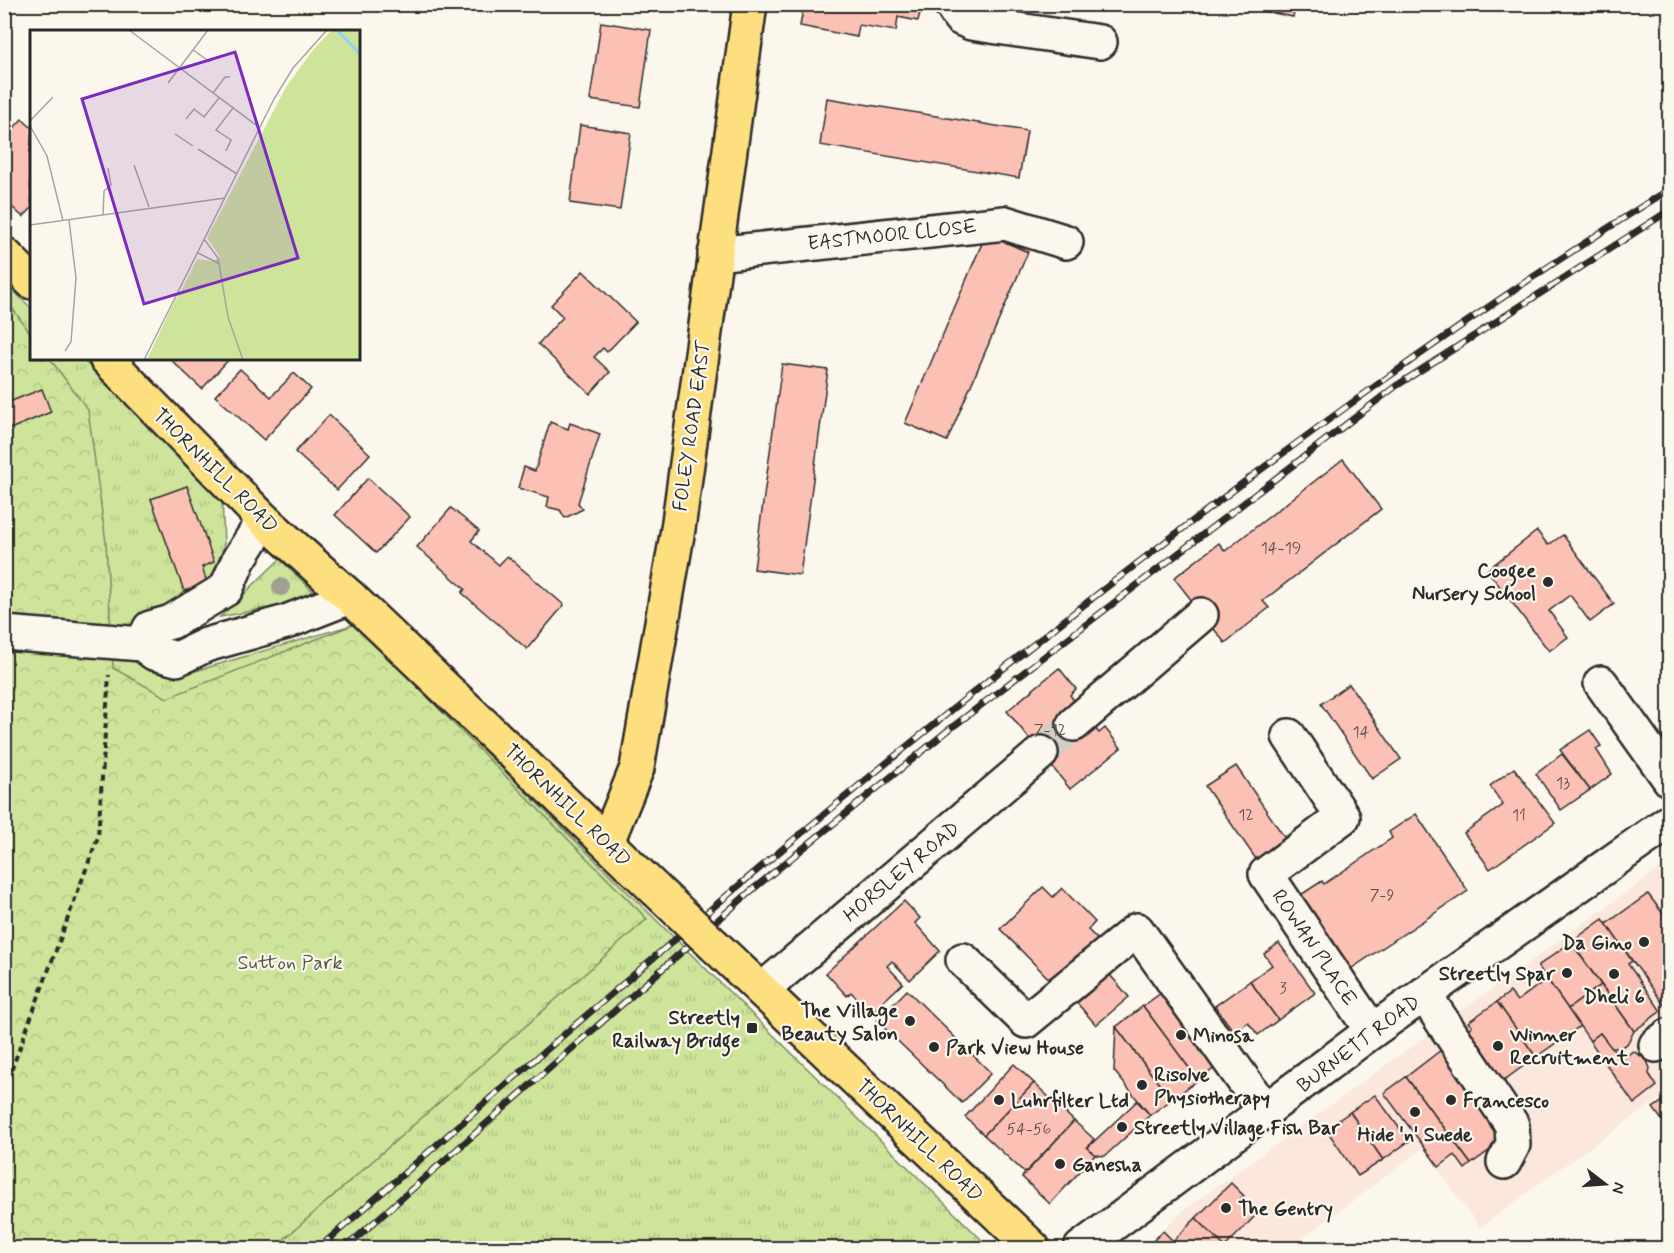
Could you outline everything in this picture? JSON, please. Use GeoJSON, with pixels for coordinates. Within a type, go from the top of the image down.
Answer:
{"type":"FeatureCollection","features":[{"type":"Feature","properties":{"kind":"main road","name":"FOLEY ROAD EAST"},"geometry":{"type":"LineString","coordinates":[[608,842],[637,768],[678,529],[750,4]]}},
{"type":"Feature","properties":{"kind":"main road"},"geometry":{"type":"LineString","coordinates":[[4,254],[30,280]]}},
{"type":"Feature","properties":{"kind":"main road","name":"THORNHILL ROAD"},"geometry":{"type":"LineString","coordinates":[[108,360],[264,520],[350,597],[1033,1248]]}},
{"type":"Feature","properties":{"kind":"street"},"geometry":{"type":"LineString","coordinates":[[951,4],[960,18],[971,23],[1100,42]]}},
{"type":"Feature","properties":{"kind":"street","name":"EASTMOOR CLOSE"},"geometry":{"type":"LineString","coordinates":[[715,254],[1005,223],[1066,242]]}},
{"type":"Feature","properties":{"kind":"street"},"geometry":{"type":"LineString","coordinates":[[127,643],[150,628],[171,622],[194,610],[226,589],[239,559],[264,520]]}},
{"type":"Feature","properties":{"kind":"street"},"geometry":{"type":"LineString","coordinates":[[4,633],[127,643],[177,659],[206,645],[286,622],[350,597]]}},
{"type":"Feature","properties":{"kind":"street"},"geometry":{"type":"LineString","coordinates":[[194,610],[206,645]]}},
{"type":"Feature","properties":{"kind":"street"},"geometry":{"type":"LineString","coordinates":[[1074,724],[1201,615]]}},
{"type":"Feature","properties":{"kind":"street"},"geometry":{"type":"LineString","coordinates":[[1601,683],[1670,780]]}},
{"type":"Feature","properties":{"kind":"street","name":"ROWAN PLACE"},"geometry":{"type":"LineString","coordinates":[[1289,736],[1344,817],[1266,874],[1372,1031]]}},
{"type":"Feature","properties":{"kind":"street","name":"HORSLEY ROAD"},"geometry":{"type":"LineString","coordinates":[[762,990],[1041,753]]}},
{"type":"Feature","properties":{"kind":"street","name":"BURNETT ROAD"},"geometry":{"type":"LineString","coordinates":[[1081,1248],[1266,1113],[1372,1031],[1670,821]]}},
{"type":"Feature","properties":{"kind":"street"},"geometry":{"type":"LineString","coordinates":[[963,960],[1026,1021],[1137,930],[1266,1113]]}},
{"type":"Feature","properties":{"kind":"street"},"geometry":{"type":"LineString","coordinates":[[1424,994],[1512,1125],[1513,1145],[1504,1162]]}},
{"type":"Feature","properties":{"kind":"path"},"geometry":{"type":"LineString","coordinates":[[4,1090],[98,837],[127,643]]}},
{"type":"Feature","properties":{"kind":"shaded area"},"geometry":{"type":"Polygon","coordinates":[[[1659,869],[1669,870],[1669,1092],[1549,1176],[1480,1228],[1423,1148],[1290,1248],[1145,1248],[1179,1214],[1659,869]]]}},
{"type":"Feature","properties":{"kind":"green space","name":"Sutton Park"},"geometry":{"type":"Polygon","coordinates":[[[4,281],[30,307],[30,360],[83,360],[222,497],[224,544],[217,584],[169,610],[182,675],[355,624],[990,1248],[5,1248],[4,281]]]}},
{"type":"Feature","properties":{"kind":"green space","name":"Sutton Park"},"geometry":{"type":"Polygon","coordinates":[[[4,297],[30,333],[30,360],[51,360],[88,410],[106,543],[113,668],[167,698],[355,624],[647,919],[274,1248],[5,1248],[4,297]]]}},
{"type":"Feature","properties":{"kind":"green space"},"geometry":{"type":"Polygon","coordinates":[[[280,559],[320,598],[220,617],[280,559]]]}},
{"type":"Feature","properties":{"kind":"building"},"geometry":{"type":"Polygon","coordinates":[[[804,4],[922,4],[918,21],[898,17],[896,31],[859,25],[857,37],[800,26],[804,4]]]}},
{"type":"Feature","properties":{"kind":"building"},"geometry":{"type":"Polygon","coordinates":[[[1050,4],[1083,4],[1082,11],[1050,4]]]}},
{"type":"Feature","properties":{"kind":"building"},"geometry":{"type":"Polygon","coordinates":[[[1230,4],[1296,4],[1293,17],[1230,4]]]}},
{"type":"Feature","properties":{"kind":"building"},"geometry":{"type":"Polygon","coordinates":[[[601,22],[651,30],[640,107],[590,100],[601,22]]]}},
{"type":"Feature","properties":{"kind":"building"},"geometry":{"type":"Polygon","coordinates":[[[827,98],[1027,131],[1019,178],[820,145],[827,98]]]}},
{"type":"Feature","properties":{"kind":"building"},"geometry":{"type":"Polygon","coordinates":[[[22,119],[30,126],[30,210],[23,217],[4,200],[4,139],[22,119]]]}},
{"type":"Feature","properties":{"kind":"building"},"geometry":{"type":"Polygon","coordinates":[[[580,125],[631,133],[620,210],[570,203],[580,125]]]}},
{"type":"Feature","properties":{"kind":"building"},"geometry":{"type":"Polygon","coordinates":[[[986,234],[1028,252],[947,441],[905,423],[986,234]]]}},
{"type":"Feature","properties":{"kind":"building"},"geometry":{"type":"Polygon","coordinates":[[[583,271],[636,322],[607,352],[603,348],[594,357],[610,372],[590,394],[538,344],[563,317],[551,305],[583,271]]]}},
{"type":"Feature","properties":{"kind":"building"},"geometry":{"type":"Polygon","coordinates":[[[171,360],[228,360],[202,389],[171,360]]]}},
{"type":"Feature","properties":{"kind":"building"},"geometry":{"type":"Polygon","coordinates":[[[782,364],[828,370],[800,575],[754,569],[782,364]]]}},
{"type":"Feature","properties":{"kind":"building"},"geometry":{"type":"Polygon","coordinates":[[[240,369],[271,397],[294,373],[311,389],[264,440],[215,396],[240,369]]]}},
{"type":"Feature","properties":{"kind":"building"},"geometry":{"type":"Polygon","coordinates":[[[42,389],[51,412],[10,429],[4,415],[4,404],[42,389]]]}},
{"type":"Feature","properties":{"kind":"building"},"geometry":{"type":"Polygon","coordinates":[[[329,415],[370,454],[337,490],[295,452],[329,415]]]}},
{"type":"Feature","properties":{"kind":"building"},"geometry":{"type":"Polygon","coordinates":[[[550,422],[568,429],[570,423],[600,434],[578,503],[583,509],[565,518],[560,510],[547,507],[549,497],[518,488],[524,467],[535,471],[550,422]]]}},
{"type":"Feature","properties":{"kind":"building"},"geometry":{"type":"Polygon","coordinates":[[[1343,459],[1381,509],[1263,601],[1269,608],[1225,643],[1174,578],[1219,543],[1225,551],[1343,459]]]}},
{"type":"Feature","properties":{"kind":"building"},"geometry":{"type":"Polygon","coordinates":[[[368,478],[410,517],[376,553],[335,515],[368,478]]]}},
{"type":"Feature","properties":{"kind":"building"},"geometry":{"type":"Polygon","coordinates":[[[187,486],[214,562],[202,567],[207,583],[184,591],[151,499],[187,486]]]}},
{"type":"Feature","properties":{"kind":"building"},"geometry":{"type":"Polygon","coordinates":[[[451,508],[479,531],[471,541],[499,565],[507,556],[564,605],[527,649],[462,593],[465,589],[417,547],[451,508]]]}},
{"type":"Feature","properties":{"kind":"building","name":"Coogee Nursery School"},"geometry":{"type":"Polygon","coordinates":[[[1537,531],[1548,545],[1563,535],[1614,604],[1590,622],[1570,595],[1549,611],[1568,637],[1549,651],[1487,570],[1537,531]]]}},
{"type":"Feature","properties":{"kind":"building"},"geometry":{"type":"Polygon","coordinates":[[[1059,668],[1076,689],[1070,695],[1089,721],[1099,733],[1105,728],[1121,748],[1070,789],[1007,711],[1059,668]]]}},
{"type":"Feature","properties":{"kind":"building"},"geometry":{"type":"Polygon","coordinates":[[[1349,684],[1401,759],[1372,779],[1321,704],[1349,684]]]}},
{"type":"Feature","properties":{"kind":"building"},"geometry":{"type":"Polygon","coordinates":[[[1590,730],[1601,746],[1596,749],[1612,774],[1590,790],[1560,750],[1590,730]]]}},
{"type":"Feature","properties":{"kind":"building"},"geometry":{"type":"Polygon","coordinates":[[[1562,754],[1590,790],[1561,810],[1536,774],[1562,754]]]}},
{"type":"Feature","properties":{"kind":"building"},"geometry":{"type":"Polygon","coordinates":[[[1236,766],[1287,841],[1258,862],[1205,786],[1236,766]]]}},
{"type":"Feature","properties":{"kind":"building"},"geometry":{"type":"Polygon","coordinates":[[[1514,768],[1555,823],[1490,869],[1464,833],[1503,805],[1490,786],[1514,768]]]}},
{"type":"Feature","properties":{"kind":"building"},"geometry":{"type":"Polygon","coordinates":[[[1416,814],[1468,891],[1346,972],[1296,898],[1322,881],[1324,884],[1392,838],[1389,832],[1416,814]]]}},
{"type":"Feature","properties":{"kind":"building"},"geometry":{"type":"Polygon","coordinates":[[[1043,887],[1053,897],[1062,888],[1095,922],[1088,930],[1101,943],[1057,987],[1000,929],[1043,887]]]}},
{"type":"Feature","properties":{"kind":"building","name":"Da Gino"},"geometry":{"type":"Polygon","coordinates":[[[1648,894],[1670,923],[1670,1013],[1606,924],[1648,894]]]}},
{"type":"Feature","properties":{"kind":"building"},"geometry":{"type":"Polygon","coordinates":[[[904,901],[920,918],[915,923],[940,951],[910,980],[892,961],[887,966],[903,983],[871,1013],[851,992],[847,996],[826,973],[904,901]]]}},
{"type":"Feature","properties":{"kind":"building","name":"Dheli 6"},"geometry":{"type":"Polygon","coordinates":[[[1603,919],[1632,961],[1628,964],[1661,1011],[1634,1031],[1571,942],[1603,919]]]}},
{"type":"Feature","properties":{"kind":"building","name":"Streetly Spar"},"geometry":{"type":"Polygon","coordinates":[[[1571,942],[1601,985],[1568,1009],[1538,966],[1571,942]]]}},
{"type":"Feature","properties":{"kind":"building"},"geometry":{"type":"Polygon","coordinates":[[[1279,943],[1315,993],[1278,1020],[1250,981],[1272,965],[1264,954],[1279,943]]]}},
{"type":"Feature","properties":{"kind":"building"},"geometry":{"type":"Polygon","coordinates":[[[1110,975],[1129,997],[1096,1025],[1077,1003],[1110,975]]]}},
{"type":"Feature","properties":{"kind":"building"},"geometry":{"type":"Polygon","coordinates":[[[1547,979],[1580,1026],[1536,1057],[1497,1002],[1510,992],[1517,1001],[1547,979]]]}},
{"type":"Feature","properties":{"kind":"building"},"geometry":{"type":"Polygon","coordinates":[[[1250,981],[1278,1020],[1258,1035],[1248,1022],[1234,1032],[1215,1006],[1250,981]]]}},
{"type":"Feature","properties":{"kind":"building"},"geometry":{"type":"Polygon","coordinates":[[[1601,985],[1634,1031],[1627,1044],[1619,1048],[1611,1048],[1600,1033],[1590,1041],[1568,1009],[1601,985]]]}},
{"type":"Feature","properties":{"kind":"building","name":"Park View House"},"geometry":{"type":"Polygon","coordinates":[[[907,990],[991,1073],[962,1103],[877,1021],[907,990]]]}},
{"type":"Feature","properties":{"kind":"building","name":"Minosa"},"geometry":{"type":"Polygon","coordinates":[[[1164,991],[1219,1065],[1198,1080],[1143,1006],[1164,991]]]}},
{"type":"Feature","properties":{"kind":"building","name":"Winner Recruitment"},"geometry":{"type":"Polygon","coordinates":[[[1497,1002],[1536,1057],[1496,1086],[1459,1035],[1472,1026],[1468,1022],[1497,1002]]]}},
{"type":"Feature","properties":{"kind":"building"},"geometry":{"type":"Polygon","coordinates":[[[1143,1006],[1198,1080],[1171,1100],[1116,1027],[1143,1006]]]}},
{"type":"Feature","properties":{"kind":"building","name":"Risolve Physiotherapy"},"geometry":{"type":"Polygon","coordinates":[[[1116,1027],[1171,1100],[1150,1115],[1114,1071],[1116,1027]]]}},
{"type":"Feature","properties":{"kind":"building"},"geometry":{"type":"Polygon","coordinates":[[[1600,1033],[1621,1060],[1633,1051],[1646,1059],[1650,1068],[1649,1074],[1657,1086],[1634,1104],[1590,1041],[1600,1033]]]}},
{"type":"Feature","properties":{"kind":"building","name":"Francesco"},"geometry":{"type":"Polygon","coordinates":[[[1441,1050],[1495,1124],[1491,1127],[1502,1141],[1471,1164],[1406,1077],[1441,1050]]]}},
{"type":"Feature","properties":{"kind":"building","name":"Luhrfilter Ltd"},"geometry":{"type":"Polygon","coordinates":[[[1014,1064],[1034,1083],[984,1135],[965,1117],[1014,1064]]]}},
{"type":"Feature","properties":{"kind":"building","name":"Hide 'n' Suede"},"geometry":{"type":"Polygon","coordinates":[[[1406,1077],[1471,1164],[1465,1169],[1455,1155],[1439,1167],[1384,1093],[1406,1077]]]}},
{"type":"Feature","properties":{"kind":"building"},"geometry":{"type":"Polygon","coordinates":[[[1034,1083],[1074,1121],[1025,1173],[984,1135],[1034,1083]]]}},
{"type":"Feature","properties":{"kind":"building"},"geometry":{"type":"Polygon","coordinates":[[[1375,1095],[1409,1141],[1383,1160],[1350,1112],[1375,1095]]]}},
{"type":"Feature","properties":{"kind":"building"},"geometry":{"type":"Polygon","coordinates":[[[1670,1096],[1670,1131],[1653,1108],[1670,1096]]]}},
{"type":"Feature","properties":{"kind":"building","name":"Streetly Village Fish Bar"},"geometry":{"type":"Polygon","coordinates":[[[1137,1101],[1150,1115],[1105,1156],[1095,1155],[1087,1148],[1137,1101]]]}},
{"type":"Feature","properties":{"kind":"building"},"geometry":{"type":"Polygon","coordinates":[[[1350,1112],[1383,1160],[1358,1176],[1326,1129],[1350,1112]]]}},
{"type":"Feature","properties":{"kind":"building","name":"Ganesha"},"geometry":{"type":"Polygon","coordinates":[[[1074,1121],[1094,1139],[1087,1148],[1095,1155],[1050,1204],[1022,1177],[1074,1121]]]}},
{"type":"Feature","properties":{"kind":"building","name":"The Gentry"},"geometry":{"type":"Polygon","coordinates":[[[1231,1183],[1244,1196],[1239,1200],[1255,1216],[1225,1247],[1196,1218],[1231,1183]]]}},
{"type":"Feature","properties":{"kind":"building"},"geometry":{"type":"Polygon","coordinates":[[[1196,1218],[1225,1247],[1180,1248],[1173,1241],[1196,1218]]]}},
{"type":"Feature","properties":{"kind":"building"},"geometry":{"type":"Polygon","coordinates":[[[1163,1231],[1180,1248],[1146,1248],[1163,1231]]]}},
{"type":"Feature","properties":{"kind":"tunnel"},"geometry":{"type":"LineString","coordinates":[[1041,753],[1074,724]]}},
{"type":"Feature","properties":{"kind":"railway"},"geometry":{"type":"LineString","coordinates":[[319,1248],[704,915],[900,752],[1099,593],[1308,435],[1450,333],[1670,189]]}},
{"type":"Feature","properties":{"kind":"railway"},"geometry":{"type":"LineString","coordinates":[[345,1248],[752,890],[946,732],[1396,386],[1670,210]]}},
{"type":"Feature","properties":{"kind":"place","name":"Coogee Nursery School"},"geometry":{"type":"Point","coordinates":[1548,582]}},
{"type":"Feature","properties":{"kind":"place","name":"Da Gino"},"geometry":{"type":"Point","coordinates":[1644,942]}},
{"type":"Feature","properties":{"kind":"place","name":"Streetly Spar"},"geometry":{"type":"Point","coordinates":[1567,973]}},
{"type":"Feature","properties":{"kind":"place","name":"Dheli 6"},"geometry":{"type":"Point","coordinates":[1614,974]}},
{"type":"Feature","properties":{"kind":"place","name":"The Village Beauty Salon"},"geometry":{"type":"Point","coordinates":[910,1021]}},
{"type":"Feature","properties":{"kind":"place","name":"Streetly Railway Bridge"},"geometry":{"type":"Point","coordinates":[752,1028]}},
{"type":"Feature","properties":{"kind":"place","name":"Minosa"},"geometry":{"type":"Point","coordinates":[1181,1035]}},
{"type":"Feature","properties":{"kind":"place","name":"Winner Recruitment"},"geometry":{"type":"Point","coordinates":[1498,1046]}},
{"type":"Feature","properties":{"kind":"place","name":"Park View House"},"geometry":{"type":"Point","coordinates":[934,1047]}},
{"type":"Feature","properties":{"kind":"place","name":"Risolve Physiotherapy"},"geometry":{"type":"Point","coordinates":[1142,1085]}},
{"type":"Feature","properties":{"kind":"place","name":"Luhrfilter Ltd"},"geometry":{"type":"Point","coordinates":[999,1100]}},
{"type":"Feature","properties":{"kind":"place","name":"Francesco"},"geometry":{"type":"Point","coordinates":[1451,1100]}},
{"type":"Feature","properties":{"kind":"place","name":"Hide 'n' Suede"},"geometry":{"type":"Point","coordinates":[1415,1112]}},
{"type":"Feature","properties":{"kind":"place","name":"Streetly Village Fish Bar"},"geometry":{"type":"Point","coordinates":[1122,1127]}},
{"type":"Feature","properties":{"kind":"place","name":"Ganesha"},"geometry":{"type":"Point","coordinates":[1060,1164]}},
{"type":"Feature","properties":{"kind":"place","name":"The Gentry"},"geometry":{"type":"Point","coordinates":[1226,1208]}}]}
